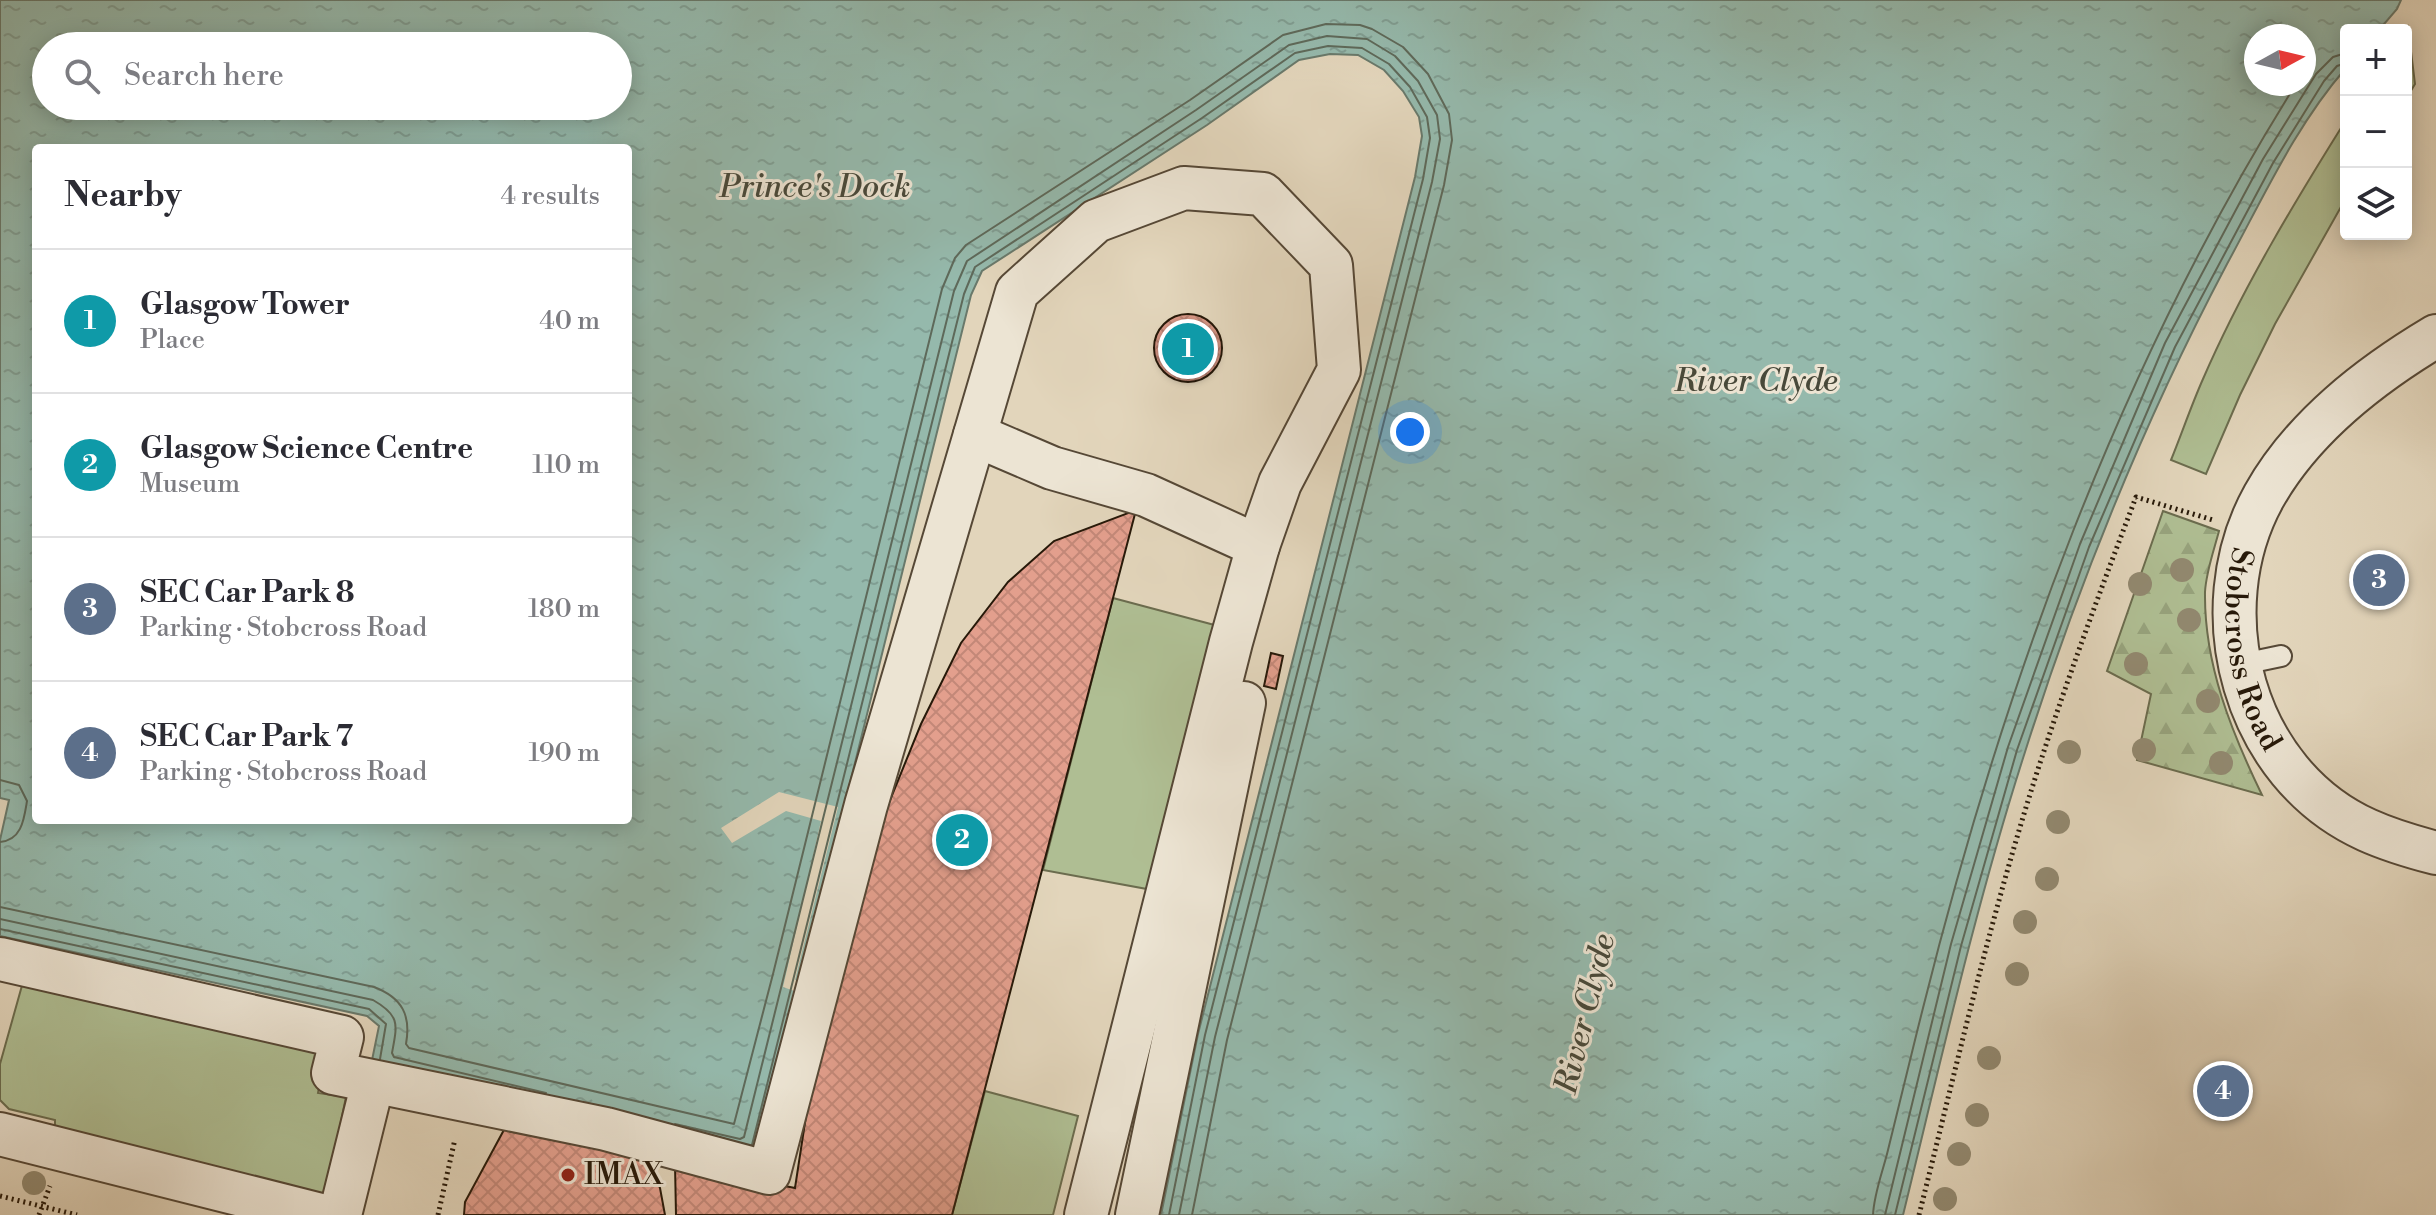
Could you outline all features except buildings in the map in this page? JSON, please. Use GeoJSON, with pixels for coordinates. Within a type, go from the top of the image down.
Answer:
{"type":"FeatureCollection","features":[{"type":"Feature","properties":{"kind":"street"},"geometry":{"type":"LineString","coordinates":[[0,959],[342,1037],[333,1073],[606,1129],[769,1173],[866,805],[1017,292],[1096,221],[1184,188],[1263,194],[1331,265],[1339,370],[1280,483],[1258,546],[1086,1215]]}},
{"type":"Feature","properties":{"kind":"street","name":"Stobcross Road"},"geometry":{"type":"LineString","coordinates":[[2436,336],[2347,397],[2307,438],[2264,496],[2249,527],[2234,594],[2238,665],[2252,708],[2287,768],[2333,810],[2365,830],[2436,853]]}},
{"type":"Feature","properties":{"kind":"street"},"geometry":{"type":"LineString","coordinates":[[975,435],[1052,468],[1146,495],[1258,546]]}},
{"type":"Feature","properties":{"kind":"street"},"geometry":{"type":"LineString","coordinates":[[1137,1215],[1255,649],[1231,642]]}},
{"type":"Feature","properties":{"kind":"street"},"geometry":{"type":"LineString","coordinates":[[340,1215],[373,1082]]}},
{"type":"Feature","properties":{"kind":"street"},"geometry":{"type":"LineString","coordinates":[[16,1138],[321,1215]]}},
{"type":"Feature","properties":{"kind":"lane"},"geometry":{"type":"LineString","coordinates":[[2238,665],[2281,656]]}},
{"type":"Feature","properties":{"kind":"path"},"geometry":{"type":"LineString","coordinates":[[1919,1215],[1978,981],[2032,790],[2072,668],[2136,497]]}},
{"type":"Feature","properties":{"kind":"path"},"geometry":{"type":"LineString","coordinates":[[430,1215],[438,1213],[465,1099]]}},
{"type":"Feature","properties":{"kind":"path"},"geometry":{"type":"LineString","coordinates":[[0,1196],[77,1215]]}},
{"type":"Feature","properties":{"kind":"green space"},"geometry":{"type":"Polygon","coordinates":[[[2412,60],[2415,84],[2412,89],[2412,60]]]}},
{"type":"Feature","properties":{"kind":"green space"},"geometry":{"type":"Polygon","coordinates":[[[2340,130],[2340,209],[2275,324],[2206,474],[2171,460],[2218,345],[2288,215],[2340,130]]]}},
{"type":"Feature","properties":{"kind":"green space"},"geometry":{"type":"Polygon","coordinates":[[[2163,511],[2219,531],[2205,592],[2209,645],[2230,722],[2262,795],[2137,760],[2151,694],[2107,671],[2163,511]]]}},
{"type":"Feature","properties":{"kind":"green space"},"geometry":{"type":"Polygon","coordinates":[[[1113,598],[1222,627],[1158,891],[1043,870],[1113,598]]]}},
{"type":"Feature","properties":{"kind":"green space"},"geometry":{"type":"Polygon","coordinates":[[[23,982],[326,1048],[318,1093],[346,1097],[324,1204],[55,1138],[55,1120],[9,1109],[0,1100],[0,1064],[23,982]]]}},
{"type":"Feature","properties":{"kind":"green space"},"geometry":{"type":"Polygon","coordinates":[[[985,1091],[1078,1116],[1053,1215],[952,1215],[985,1091]]]}},
{"type":"Feature","properties":{"kind":"water","name":"River Clyde"},"geometry":{"type":"Polygon","coordinates":[[[0,0],[2401,0],[2384,24],[2340,24],[2340,75],[2296,138],[2227,264],[2168,382],[2115,504],[2067,627],[2007,809],[1960,982],[1903,1215],[1161,1215],[1198,1034],[1415,177],[1422,136],[1419,117],[1403,91],[1384,70],[1358,55],[1330,54],[1299,60],[1207,125],[982,271],[971,295],[756,1162],[370,1070],[379,1026],[367,1016],[0,936],[0,840],[9,800],[0,798],[0,0]]]}},
{"type":"Feature","properties":{"kind":"pier"},"geometry":{"type":"Polygon","coordinates":[[[779,792],[838,807],[795,980],[802,982],[800,993],[783,987],[821,821],[786,811],[732,843],[721,828],[779,792]]]}},
{"type":"Feature","properties":{"kind":"place","name":"Glasgow Tower"},"geometry":{"type":"Point","coordinates":[1188,349]}},
{"type":"Feature","properties":{"kind":"place","name":"SEC Car Park 8"},"geometry":{"type":"Point","coordinates":[2379,580]}},
{"type":"Feature","properties":{"kind":"place","name":"Glasgow Science Centre"},"geometry":{"type":"Point","coordinates":[962,840]}},
{"type":"Feature","properties":{"kind":"place","name":"SEC Car Park 7"},"geometry":{"type":"Point","coordinates":[2223,1091]}},
{"type":"Feature","properties":{"kind":"place","name":"IMAX"},"geometry":{"type":"Point","coordinates":[568,1175]}},
{"type":"Feature","properties":{"kind":"water label","name":"Prince's Dock"},"geometry":{"type":"Point","coordinates":[815,187]}}]}
